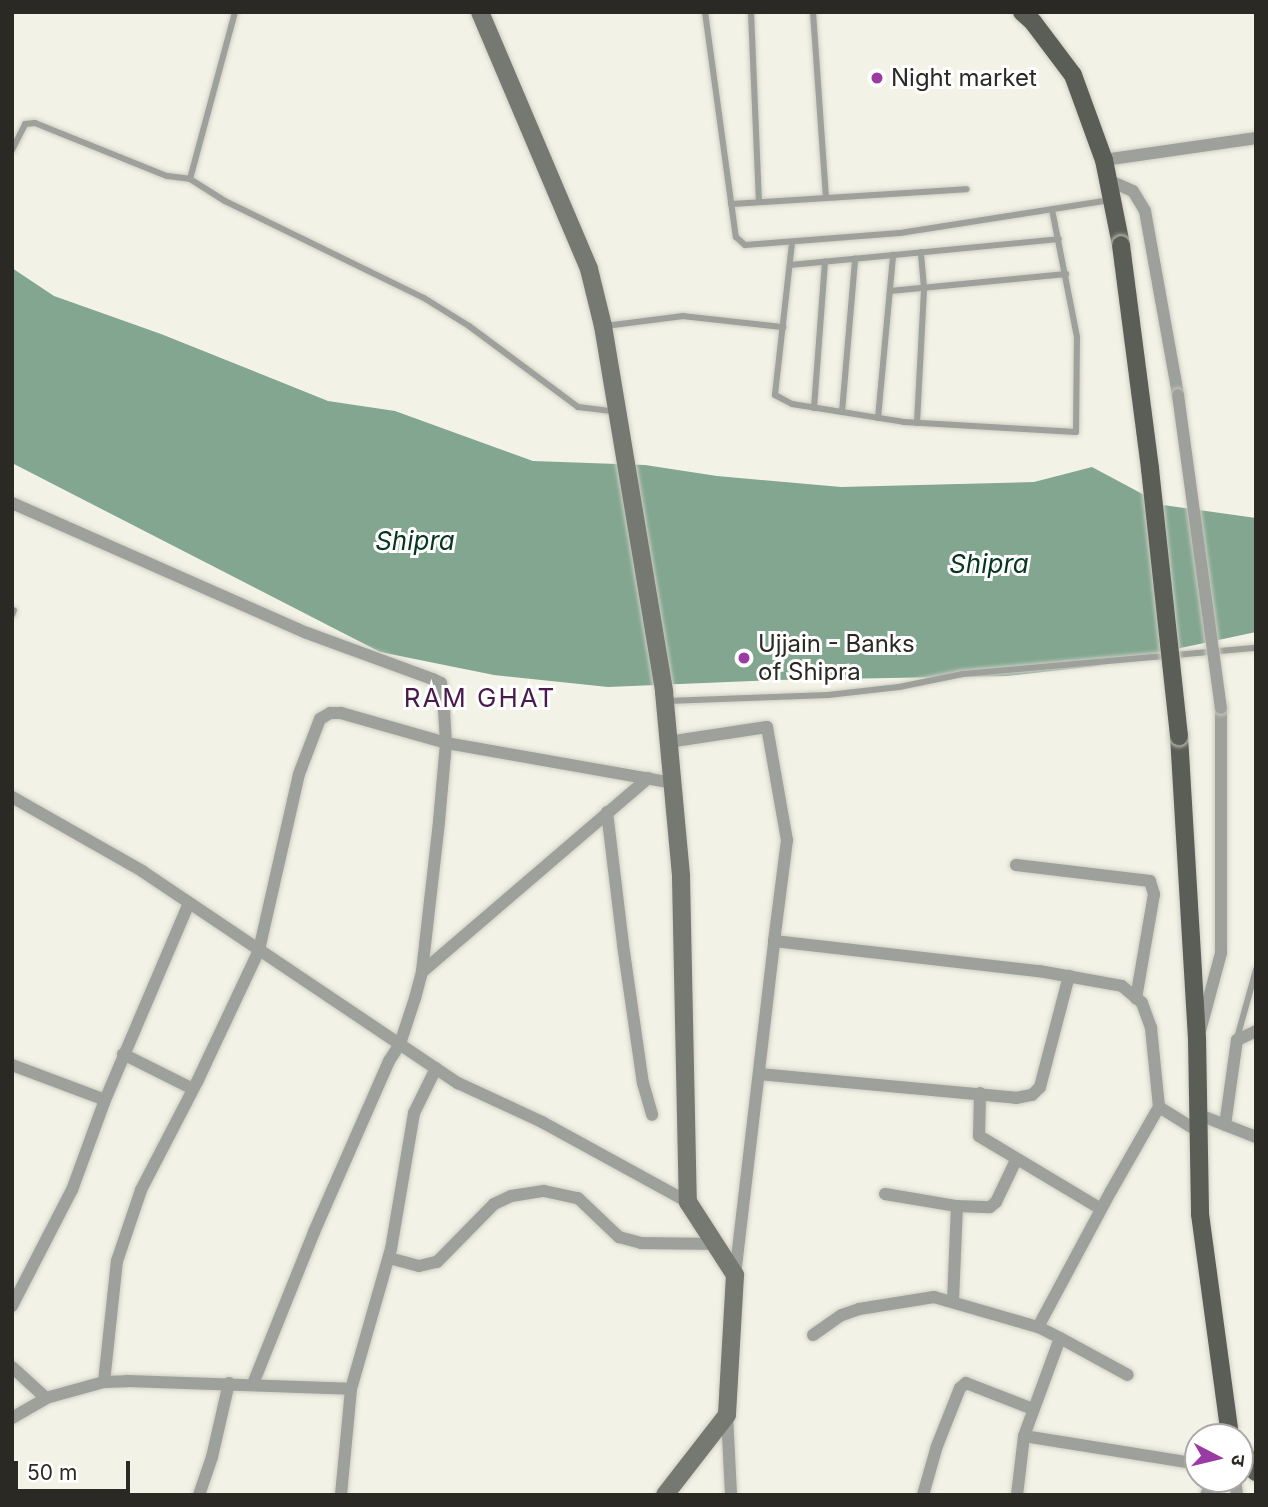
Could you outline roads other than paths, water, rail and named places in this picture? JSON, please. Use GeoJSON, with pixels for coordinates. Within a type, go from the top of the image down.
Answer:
{"type":"FeatureCollection","features":[{"type":"Feature","properties":{"kind":"main road"},"geometry":{"type":"LineString","coordinates":[[480,12],[589,269],[603,326],[664,696],[681,877],[688,1202],[735,1275],[727,1415],[665,1495]]}},
{"type":"Feature","properties":{"kind":"main road"},"geometry":{"type":"LineString","coordinates":[[1022,12],[1033,22],[1073,75],[1104,160],[1121,245],[1152,482],[1179,736],[1197,1038],[1197,1122],[1207,1283],[1228,1423]]}},
{"type":"Feature","properties":{"kind":"street"},"geometry":{"type":"LineString","coordinates":[[1104,160],[1256,138]]}},
{"type":"Feature","properties":{"kind":"street"},"geometry":{"type":"LineString","coordinates":[[1108,180],[1133,191],[1145,211],[1178,395],[1221,708],[1221,953],[1197,1038]]}},
{"type":"Feature","properties":{"kind":"street"},"geometry":{"type":"LineString","coordinates":[[12,503],[307,633],[441,683],[446,743],[422,972],[400,1044],[389,1061],[319,1220],[253,1384]]}},
{"type":"Feature","properties":{"kind":"street"},"geometry":{"type":"LineString","coordinates":[[104,1382],[117,1261],[141,1190],[193,1089],[259,950],[299,775],[320,719],[330,713],[341,713],[446,743],[674,783]]}},
{"type":"Feature","properties":{"kind":"street"},"geometry":{"type":"LineString","coordinates":[[668,742],[767,727],[787,840],[735,1275]]}},
{"type":"Feature","properties":{"kind":"street"},"geometry":{"type":"LineString","coordinates":[[422,972],[648,778]]}},
{"type":"Feature","properties":{"kind":"street"},"geometry":{"type":"LineString","coordinates":[[12,797],[142,871],[458,1083],[542,1122],[688,1202]]}},
{"type":"Feature","properties":{"kind":"street"},"geometry":{"type":"LineString","coordinates":[[607,812],[643,1083],[652,1115]]}},
{"type":"Feature","properties":{"kind":"street"},"geometry":{"type":"LineString","coordinates":[[1016,865],[1150,881],[1154,894],[1136,998]]}},
{"type":"Feature","properties":{"kind":"street"},"geometry":{"type":"LineString","coordinates":[[12,1306],[72,1190],[123,1054],[189,903]]}},
{"type":"Feature","properties":{"kind":"street"},"geometry":{"type":"LineString","coordinates":[[774,941],[1069,976],[1122,986],[1142,1003],[1151,1028],[1159,1107],[1038,1327]]}},
{"type":"Feature","properties":{"kind":"street"},"geometry":{"type":"LineString","coordinates":[[759,1074],[1016,1098],[1032,1095],[1040,1087],[1069,976]]}},
{"type":"Feature","properties":{"kind":"street"},"geometry":{"type":"LineString","coordinates":[[1224,1125],[1237,1040],[1256,1031]]}},
{"type":"Feature","properties":{"kind":"street"},"geometry":{"type":"LineString","coordinates":[[123,1054],[193,1089]]}},
{"type":"Feature","properties":{"kind":"street"},"geometry":{"type":"LineString","coordinates":[[12,1065],[105,1100]]}},
{"type":"Feature","properties":{"kind":"street"},"geometry":{"type":"LineString","coordinates":[[341,1495],[351,1389],[389,1258],[414,1113],[436,1068]]}},
{"type":"Feature","properties":{"kind":"street"},"geometry":{"type":"LineString","coordinates":[[980,1093],[979,1136],[1101,1209]]}},
{"type":"Feature","properties":{"kind":"street"},"geometry":{"type":"LineString","coordinates":[[1159,1107],[1197,1122],[1224,1125],[1256,1137]]}},
{"type":"Feature","properties":{"kind":"street"},"geometry":{"type":"LineString","coordinates":[[885,1194],[957,1206],[990,1207],[996,1202],[1016,1160]]}},
{"type":"Feature","properties":{"kind":"street"},"geometry":{"type":"LineString","coordinates":[[389,1258],[419,1266],[437,1262],[494,1204],[511,1196],[544,1191],[578,1198],[619,1237],[641,1243],[715,1244]]}},
{"type":"Feature","properties":{"kind":"street"},"geometry":{"type":"LineString","coordinates":[[953,1301],[957,1206]]}},
{"type":"Feature","properties":{"kind":"street"},"geometry":{"type":"LineString","coordinates":[[813,1335],[842,1315],[859,1309],[924,1298],[953,1301],[1038,1327],[1128,1375]]}},
{"type":"Feature","properties":{"kind":"street"},"geometry":{"type":"LineString","coordinates":[[1017,1495],[1024,1436],[1060,1338]]}},
{"type":"Feature","properties":{"kind":"street"},"geometry":{"type":"LineString","coordinates":[[12,1367],[46,1398]]}},
{"type":"Feature","properties":{"kind":"street"},"geometry":{"type":"LineString","coordinates":[[12,1418],[46,1398],[104,1382],[229,1383],[351,1389]]}},
{"type":"Feature","properties":{"kind":"street"},"geometry":{"type":"LineString","coordinates":[[199,1495],[212,1457],[229,1383]]}},
{"type":"Feature","properties":{"kind":"street"},"geometry":{"type":"LineString","coordinates":[[923,1495],[937,1446],[960,1388],[966,1383],[1033,1409]]}},
{"type":"Feature","properties":{"kind":"street"},"geometry":{"type":"LineString","coordinates":[[727,1415],[731,1495]]}},
{"type":"Feature","properties":{"kind":"street"},"geometry":{"type":"LineString","coordinates":[[1024,1436],[1184,1462]]}},
{"type":"Feature","properties":{"kind":"lane"},"geometry":{"type":"LineString","coordinates":[[190,178],[235,12]]}},
{"type":"Feature","properties":{"kind":"lane"},"geometry":{"type":"LineString","coordinates":[[705,12],[736,236],[745,245],[900,233],[1112,200]]}},
{"type":"Feature","properties":{"kind":"lane"},"geometry":{"type":"LineString","coordinates":[[751,12],[759,202]]}},
{"type":"Feature","properties":{"kind":"lane"},"geometry":{"type":"LineString","coordinates":[[813,12],[826,198]]}},
{"type":"Feature","properties":{"kind":"lane"},"geometry":{"type":"LineString","coordinates":[[12,150],[25,124],[35,123],[167,176],[190,178],[225,201],[424,298],[469,326],[578,407],[618,412]]}},
{"type":"Feature","properties":{"kind":"lane"},"geometry":{"type":"LineString","coordinates":[[731,204],[967,189]]}},
{"type":"Feature","properties":{"kind":"lane"},"geometry":{"type":"LineString","coordinates":[[792,243],[775,395],[792,404],[917,423],[1076,432],[1077,337],[1052,209]]}},
{"type":"Feature","properties":{"kind":"lane"},"geometry":{"type":"LineString","coordinates":[[790,265],[1059,239]]}},
{"type":"Feature","properties":{"kind":"lane"},"geometry":{"type":"LineString","coordinates":[[917,423],[924,288],[921,252]]}},
{"type":"Feature","properties":{"kind":"lane"},"geometry":{"type":"LineString","coordinates":[[878,418],[893,255]]}},
{"type":"Feature","properties":{"kind":"lane"},"geometry":{"type":"LineString","coordinates":[[842,412],[855,258]]}},
{"type":"Feature","properties":{"kind":"lane"},"geometry":{"type":"LineString","coordinates":[[814,408],[825,261]]}},
{"type":"Feature","properties":{"kind":"lane"},"geometry":{"type":"LineString","coordinates":[[890,292],[1066,274]]}},
{"type":"Feature","properties":{"kind":"lane"},"geometry":{"type":"LineString","coordinates":[[603,326],[683,316],[783,327]]}},
{"type":"Feature","properties":{"kind":"lane"},"geometry":{"type":"LineString","coordinates":[[664,696],[828,695],[899,687],[963,674],[1256,648]]}},
{"type":"Feature","properties":{"kind":"lane"},"geometry":{"type":"LineString","coordinates":[[1237,1040],[1256,970]]}},
{"type":"Feature","properties":{"kind":"water","name":"Shipra"},"geometry":{"type":"Polygon","coordinates":[[[12,268],[54,296],[161,334],[328,401],[395,411],[533,461],[645,465],[717,476],[841,487],[1034,482],[1092,467],[1163,505],[1256,518],[1256,632],[1096,666],[1006,676],[775,680],[608,687],[494,675],[380,652],[12,463],[12,268]]]}},
{"type":"Feature","properties":{"kind":"place","name":"Night market"},"geometry":{"type":"Point","coordinates":[877,78]}},
{"type":"Feature","properties":{"kind":"place","name":"Ujjain - Banks of Shipra"},"geometry":{"type":"Point","coordinates":[744,658]}},
{"type":"Feature","properties":{"kind":"district","name":"RAM GHAT"},"geometry":{"type":"Point","coordinates":[480,698]}}]}
